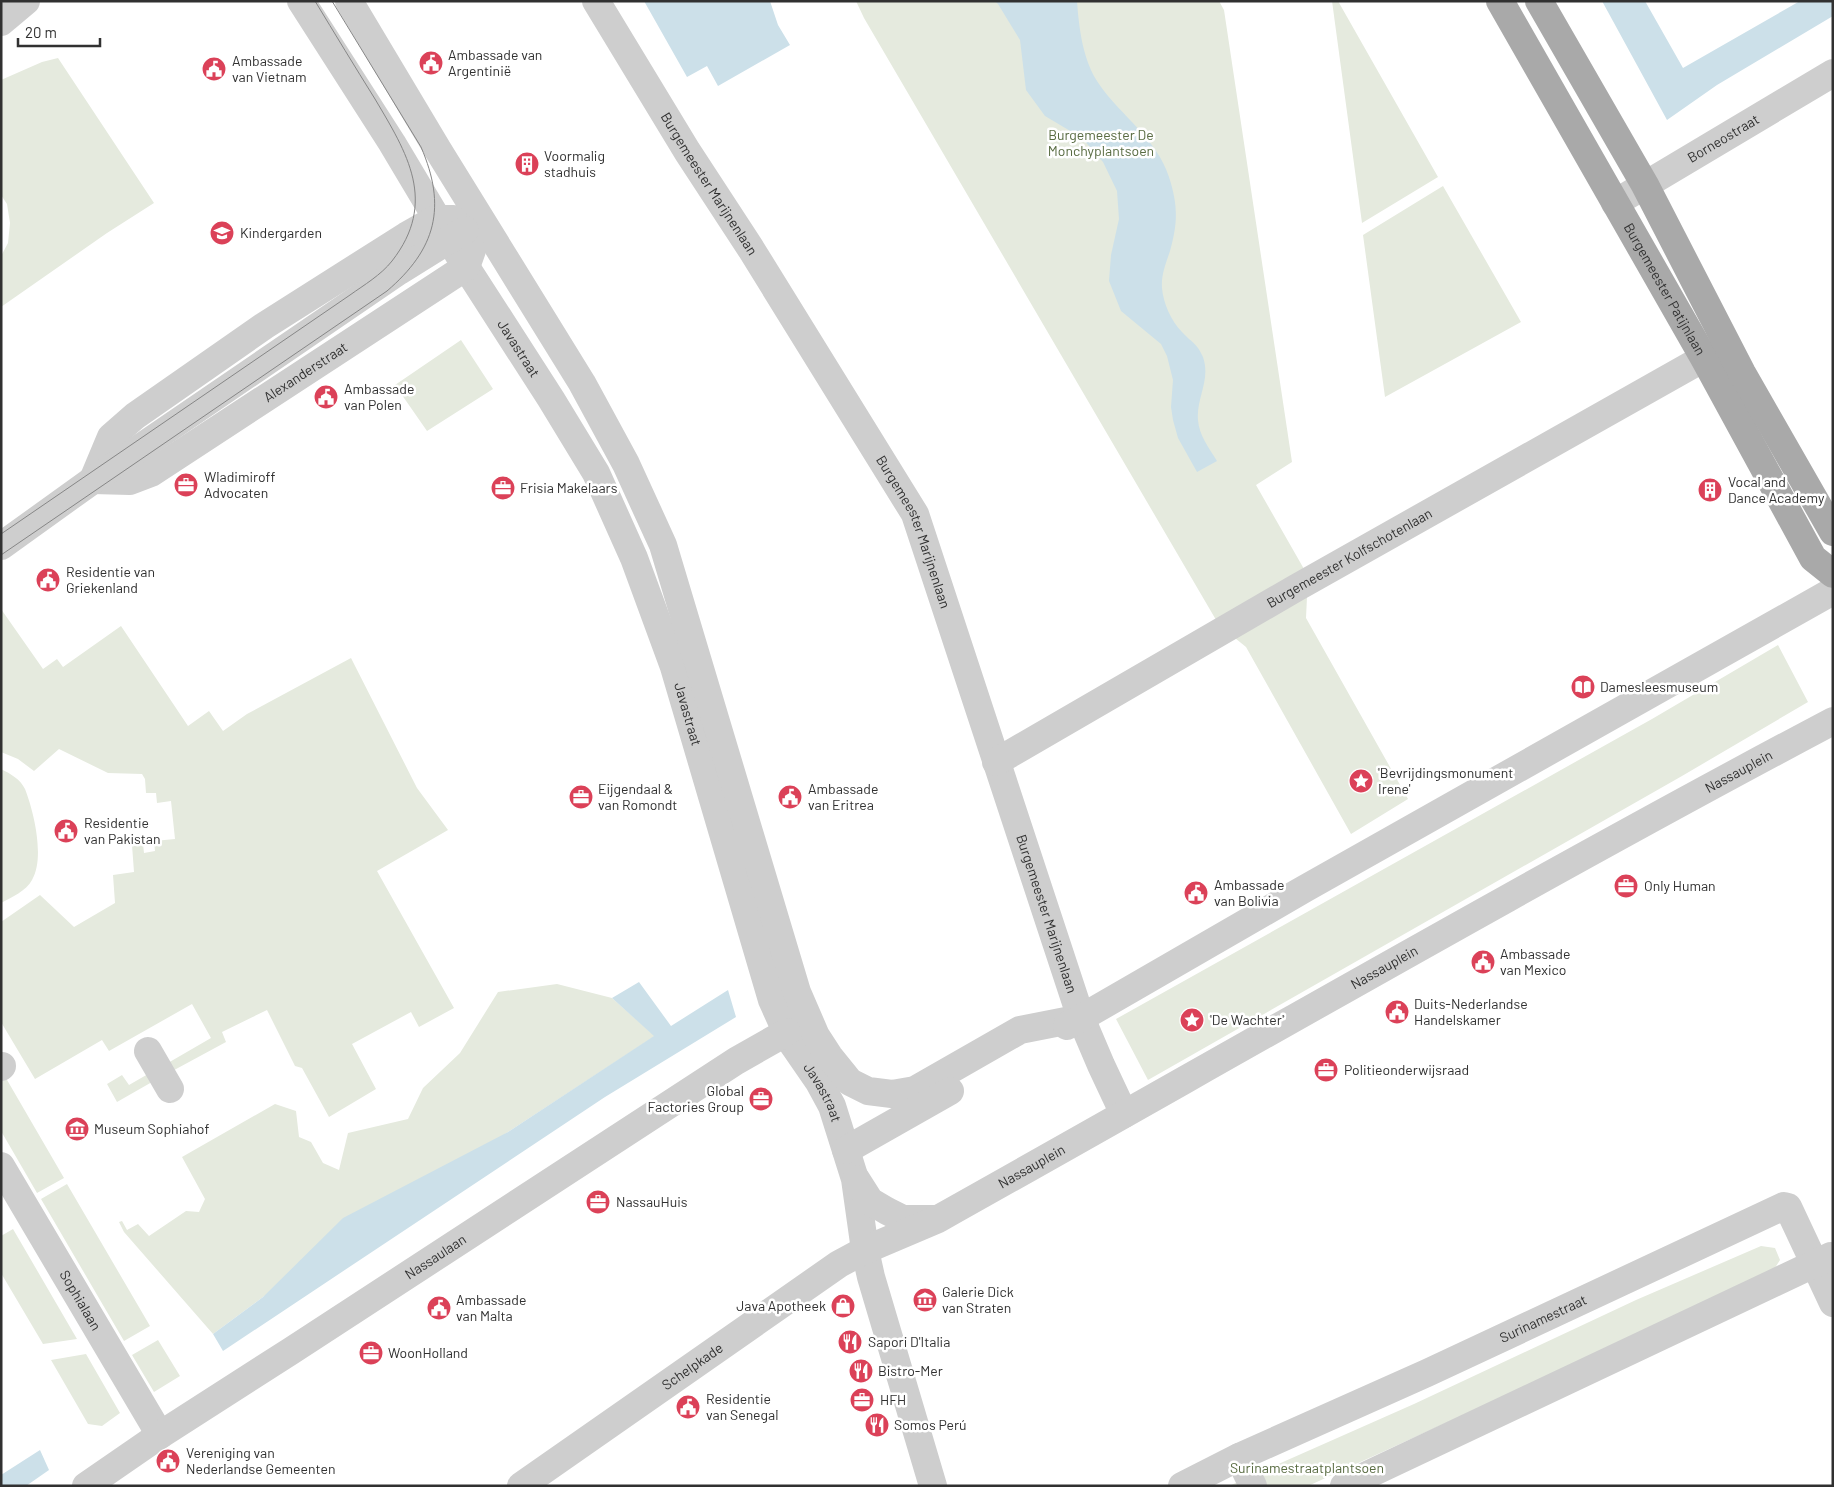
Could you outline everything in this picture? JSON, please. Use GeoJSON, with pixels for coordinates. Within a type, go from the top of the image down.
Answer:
{"type":"FeatureCollection","features":[{"type":"Feature","properties":{"kind":"main road","name":"Burgemeester Patijnlaan"},"geometry":{"type":"LineString","coordinates":[[1500,1],[1704,358],[1813,558],[1833,574]]}},
{"type":"Feature","properties":{"kind":"main road","name":"Burgemeester Patijnlaan"},"geometry":{"type":"LineString","coordinates":[[1540,1],[1645,186],[1742,373],[1833,532]]}},
{"type":"Feature","properties":{"kind":"street"},"geometry":{"type":"LineString","coordinates":[[1,22],[26,1]]}},
{"type":"Feature","properties":{"kind":"street","name":"Javastraat"},"geometry":{"type":"LineString","coordinates":[[301,1],[392,143],[466,267],[596,473],[634,558],[674,667],[772,1000],[790,1040],[819,1082],[832,1106],[855,1179],[865,1250],[871,1277],[933,1486]]}},
{"type":"Feature","properties":{"kind":"street","name":"Javastraat"},"geometry":{"type":"LineString","coordinates":[[349,1],[582,383],[626,464],[664,545],[797,992],[816,1036],[841,1072],[850,1082],[868,1091],[892,1094],[915,1090],[1020,1030],[1081,1018]]}},
{"type":"Feature","properties":{"kind":"street","name":"Burgemeester Marijnenlaan"},"geometry":{"type":"LineString","coordinates":[[596,1],[687,151],[751,249],[915,514],[1081,1018],[1124,1114]]}},
{"type":"Feature","properties":{"kind":"street","name":"Borneostraat"},"geometry":{"type":"LineString","coordinates":[[1615,203],[1833,73]]}},
{"type":"Feature","properties":{"kind":"street"},"geometry":{"type":"LineString","coordinates":[[1,546],[94,480],[111,437],[135,416],[264,326],[406,236],[481,220]]}},
{"type":"Feature","properties":{"kind":"street"},"geometry":{"type":"LineString","coordinates":[[466,267],[481,220]]}},
{"type":"Feature","properties":{"kind":"street","name":"Alexanderstraat"},"geometry":{"type":"LineString","coordinates":[[94,480],[130,480],[151,473],[466,267]]}},
{"type":"Feature","properties":{"kind":"street","name":"Burgemeester Kolfschotenlaan"},"geometry":{"type":"LineString","coordinates":[[996,762],[1304,583],[1704,358]]}},
{"type":"Feature","properties":{"kind":"street"},"geometry":{"type":"LineString","coordinates":[[846,1150],[1833,591]]}},
{"type":"Feature","properties":{"kind":"street","name":"Nassauplein"},"geometry":{"type":"LineString","coordinates":[[865,1250],[938,1218],[1358,980],[1612,842],[1686,799],[1833,721]]}},
{"type":"Feature","properties":{"kind":"street","name":"Nassaulaan"},"geometry":{"type":"LineString","coordinates":[[86,1486],[160,1435],[291,1352],[741,1058],[787,1032]]}},
{"type":"Feature","properties":{"kind":"street"},"geometry":{"type":"LineString","coordinates":[[148,1051],[170,1089]]}},
{"type":"Feature","properties":{"kind":"street","name":"Sophialaan"},"geometry":{"type":"LineString","coordinates":[[1,1166],[160,1435]]}},
{"type":"Feature","properties":{"kind":"street","name":"Nassauplein"},"geometry":{"type":"LineString","coordinates":[[855,1179],[870,1202],[903,1219],[938,1218]]}},
{"type":"Feature","properties":{"kind":"street","name":"Surinamestraat"},"geometry":{"type":"LineString","coordinates":[[1182,1486],[1784,1206],[1788,1207],[1824,1260]]}},
{"type":"Feature","properties":{"kind":"street","name":"Schelpkade"},"geometry":{"type":"LineString","coordinates":[[521,1486],[839,1264],[865,1250]]}},
{"type":"Feature","properties":{"kind":"street"},"geometry":{"type":"LineString","coordinates":[[1344,1486],[1824,1260],[1833,1303]]}},
{"type":"Feature","properties":{"kind":"street"},"geometry":{"type":"LineString","coordinates":[[1239,1458],[1253,1486]]}},
{"type":"Feature","properties":{"kind":"green space","name":"Burgemeester De Monchyplantsoen"},"geometry":{"type":"Polygon","coordinates":[[[856,1],[1219,1],[1224,10],[1292,462],[1256,485],[1308,576],[1306,618],[1408,799],[1351,834],[1246,647],[1219,625],[864,18],[856,1]]]}},
{"type":"Feature","properties":{"kind":"green space"},"geometry":{"type":"Polygon","coordinates":[[[1332,1],[1338,1],[1438,177],[1362,223],[1332,1]]]}},
{"type":"Feature","properties":{"kind":"green space"},"geometry":{"type":"Polygon","coordinates":[[[58,58],[154,203],[107,233],[1,307],[1,256],[8,243],[10,223],[7,204],[1,195],[1,80],[42,62],[58,58]]]}},
{"type":"Feature","properties":{"kind":"green space"},"geometry":{"type":"Polygon","coordinates":[[[1443,186],[1521,322],[1385,397],[1363,235],[1443,186]]]}},
{"type":"Feature","properties":{"kind":"green space"},"geometry":{"type":"Polygon","coordinates":[[[461,340],[493,389],[427,431],[395,385],[461,340]]]}},
{"type":"Feature","properties":{"kind":"green space"},"geometry":{"type":"Polygon","coordinates":[[[1,609],[43,669],[57,659],[63,667],[121,626],[188,726],[209,711],[223,731],[247,714],[351,658],[417,788],[448,830],[377,871],[454,1008],[419,1027],[411,1012],[352,1044],[376,1089],[329,1117],[302,1068],[295,1066],[267,1010],[222,1032],[226,1042],[165,1075],[161,1067],[211,1038],[192,1004],[109,1051],[102,1040],[35,1079],[1,1022],[1,922],[40,895],[74,927],[115,903],[113,875],[134,872],[132,845],[143,844],[144,853],[155,851],[154,841],[175,839],[171,801],[157,803],[156,793],[146,793],[145,779],[142,774],[108,773],[59,749],[34,771],[18,759],[1,752],[1,609]]]}},
{"type":"Feature","properties":{"kind":"green space"},"geometry":{"type":"Polygon","coordinates":[[[1778,645],[1808,702],[1682,776],[1148,1080],[1116,1019],[1652,719],[1778,645]]]}},
{"type":"Feature","properties":{"kind":"green space"},"geometry":{"type":"Polygon","coordinates":[[[1,769],[18,780],[25,789],[35,822],[38,860],[36,871],[29,884],[22,891],[1,903],[1,769]]]}},
{"type":"Feature","properties":{"kind":"green space"},"geometry":{"type":"Polygon","coordinates":[[[557,984],[612,998],[655,1036],[508,1132],[263,1297],[213,1334],[124,1232],[119,1222],[122,1221],[127,1230],[138,1224],[149,1236],[186,1211],[199,1212],[205,1199],[182,1157],[275,1104],[296,1111],[299,1137],[311,1142],[323,1163],[339,1170],[348,1133],[408,1119],[423,1088],[460,1053],[498,992],[557,984]]]}},
{"type":"Feature","properties":{"kind":"green space"},"geometry":{"type":"Polygon","coordinates":[[[155,1070],[159,1078],[117,1102],[107,1084],[122,1075],[129,1085],[155,1070]]]}},
{"type":"Feature","properties":{"kind":"green space"},"geometry":{"type":"Polygon","coordinates":[[[1,1073],[3,1073],[64,1178],[37,1193],[1,1131],[1,1073]]]}},
{"type":"Feature","properties":{"kind":"green space"},"geometry":{"type":"Polygon","coordinates":[[[67,1184],[150,1326],[124,1341],[41,1199],[67,1184]]]}},
{"type":"Feature","properties":{"kind":"green space"},"geometry":{"type":"Polygon","coordinates":[[[13,1229],[77,1339],[43,1344],[1,1273],[1,1236],[13,1229]]]}},
{"type":"Feature","properties":{"kind":"green space","name":"Surinamestraatplantsoen"},"geometry":{"type":"Polygon","coordinates":[[[1761,1246],[1775,1248],[1780,1260],[1771,1274],[1308,1486],[1229,1486],[1414,1404],[1636,1300],[1761,1246]]]}},
{"type":"Feature","properties":{"kind":"green space"},"geometry":{"type":"Polygon","coordinates":[[[158,1340],[180,1376],[154,1392],[132,1355],[158,1340]]]}},
{"type":"Feature","properties":{"kind":"green space"},"geometry":{"type":"Polygon","coordinates":[[[86,1354],[120,1413],[102,1426],[88,1424],[51,1360],[86,1354]]]}},
{"type":"Feature","properties":{"kind":"water"},"geometry":{"type":"Polygon","coordinates":[[[644,1],[770,1],[778,25],[790,45],[718,86],[707,66],[687,77],[644,1]]]}},
{"type":"Feature","properties":{"kind":"water"},"geometry":{"type":"Polygon","coordinates":[[[995,1],[1077,1],[1083,44],[1094,75],[1108,96],[1147,139],[1163,163],[1172,187],[1176,222],[1173,241],[1163,274],[1163,293],[1168,311],[1174,322],[1201,352],[1203,357],[1205,373],[1198,420],[1202,436],[1217,461],[1197,472],[1178,438],[1173,420],[1171,407],[1173,380],[1167,356],[1161,344],[1121,311],[1109,281],[1111,255],[1119,219],[1117,191],[1103,162],[1082,138],[1045,116],[1026,90],[1020,40],[995,1]]]}},
{"type":"Feature","properties":{"kind":"water"},"geometry":{"type":"Polygon","coordinates":[[[1602,1],[1645,1],[1683,68],[1800,1],[1833,1],[1833,16],[1717,85],[1667,120],[1602,1]]]}},
{"type":"Feature","properties":{"kind":"water"},"geometry":{"type":"Polygon","coordinates":[[[639,982],[671,1026],[728,990],[736,1017],[605,1097],[223,1351],[213,1334],[263,1297],[343,1218],[508,1132],[654,1036],[612,998],[639,982]]]}},
{"type":"Feature","properties":{"kind":"water"},"geometry":{"type":"Polygon","coordinates":[[[40,1450],[49,1470],[26,1486],[1,1486],[1,1475],[40,1450]]]}},
{"type":"Feature","properties":{"kind":"tram line"},"geometry":{"type":"LineString","coordinates":[[1,534],[372,280],[392,261],[406,239],[413,218],[415,198],[413,178],[407,158],[387,119],[315,1]]}},
{"type":"Feature","properties":{"kind":"tram line"},"geometry":{"type":"LineString","coordinates":[[1,555],[387,291],[417,259],[426,243],[432,226],[435,208],[434,189],[429,169],[421,147],[332,1]]}},
{"type":"Feature","properties":{"kind":"place","name":"Ambassade van Argentinië"},"geometry":{"type":"Point","coordinates":[431,63]}},
{"type":"Feature","properties":{"kind":"place","name":"Ambassade van Vietnam"},"geometry":{"type":"Point","coordinates":[214,69]}},
{"type":"Feature","properties":{"kind":"place","name":"Voormalig stadhuis"},"geometry":{"type":"Point","coordinates":[527,164]}},
{"type":"Feature","properties":{"kind":"place","name":"Kindergarden"},"geometry":{"type":"Point","coordinates":[222,233]}},
{"type":"Feature","properties":{"kind":"place","name":"Ambassade van Polen"},"geometry":{"type":"Point","coordinates":[326,397]}},
{"type":"Feature","properties":{"kind":"place","name":"Wladimiroff Advocaten"},"geometry":{"type":"Point","coordinates":[186,485]}},
{"type":"Feature","properties":{"kind":"place","name":"Frisia Makelaars"},"geometry":{"type":"Point","coordinates":[503,488]}},
{"type":"Feature","properties":{"kind":"place","name":"Vocal and Dance Academy"},"geometry":{"type":"Point","coordinates":[1710,490]}},
{"type":"Feature","properties":{"kind":"place","name":"Residentie van Griekenland"},"geometry":{"type":"Point","coordinates":[48,580]}},
{"type":"Feature","properties":{"kind":"place","name":"Damesleesmuseum"},"geometry":{"type":"Point","coordinates":[1583,687]}},
{"type":"Feature","properties":{"kind":"place","name":"'Bevrijdingsmonument Irene'"},"geometry":{"type":"Point","coordinates":[1361,781]}},
{"type":"Feature","properties":{"kind":"place","name":"Eijgendaal & van Romondt"},"geometry":{"type":"Point","coordinates":[581,797]}},
{"type":"Feature","properties":{"kind":"place","name":"Ambassade van Eritrea"},"geometry":{"type":"Point","coordinates":[790,797]}},
{"type":"Feature","properties":{"kind":"place","name":"Residentie van Pakistan"},"geometry":{"type":"Point","coordinates":[66,831]}},
{"type":"Feature","properties":{"kind":"place","name":"Only Human"},"geometry":{"type":"Point","coordinates":[1626,886]}},
{"type":"Feature","properties":{"kind":"place","name":"Ambassade van Bolivia"},"geometry":{"type":"Point","coordinates":[1196,893]}},
{"type":"Feature","properties":{"kind":"place","name":"Ambassade van Mexico"},"geometry":{"type":"Point","coordinates":[1483,962]}},
{"type":"Feature","properties":{"kind":"place","name":"Duits-Nederlandse Handelskamer"},"geometry":{"type":"Point","coordinates":[1397,1012]}},
{"type":"Feature","properties":{"kind":"place","name":"'De Wachter'"},"geometry":{"type":"Point","coordinates":[1192,1020]}},
{"type":"Feature","properties":{"kind":"place","name":"Politieonderwijsraad"},"geometry":{"type":"Point","coordinates":[1326,1070]}},
{"type":"Feature","properties":{"kind":"place","name":"Global Factories Group"},"geometry":{"type":"Point","coordinates":[761,1099]}},
{"type":"Feature","properties":{"kind":"place","name":"Museum Sophiahof"},"geometry":{"type":"Point","coordinates":[77,1129]}},
{"type":"Feature","properties":{"kind":"place","name":"NassauHuis"},"geometry":{"type":"Point","coordinates":[598,1202]}},
{"type":"Feature","properties":{"kind":"place","name":"Galerie Dick van Straten"},"geometry":{"type":"Point","coordinates":[925,1300]}},
{"type":"Feature","properties":{"kind":"place","name":"Java Apotheek"},"geometry":{"type":"Point","coordinates":[843,1306]}},
{"type":"Feature","properties":{"kind":"place","name":"Ambassade van Malta"},"geometry":{"type":"Point","coordinates":[439,1308]}},
{"type":"Feature","properties":{"kind":"place","name":"Sapori D'Italia"},"geometry":{"type":"Point","coordinates":[850,1342]}},
{"type":"Feature","properties":{"kind":"place","name":"WoonHolland"},"geometry":{"type":"Point","coordinates":[371,1353]}},
{"type":"Feature","properties":{"kind":"place","name":"Bistro-Mer"},"geometry":{"type":"Point","coordinates":[861,1371]}},
{"type":"Feature","properties":{"kind":"place","name":"HFH"},"geometry":{"type":"Point","coordinates":[862,1400]}},
{"type":"Feature","properties":{"kind":"place","name":"Residentie van Senegal"},"geometry":{"type":"Point","coordinates":[688,1407]}},
{"type":"Feature","properties":{"kind":"place","name":"Somos Perú"},"geometry":{"type":"Point","coordinates":[877,1425]}},
{"type":"Feature","properties":{"kind":"place","name":"Vereniging van Nederlandse Gemeenten"},"geometry":{"type":"Point","coordinates":[168,1461]}}]}
